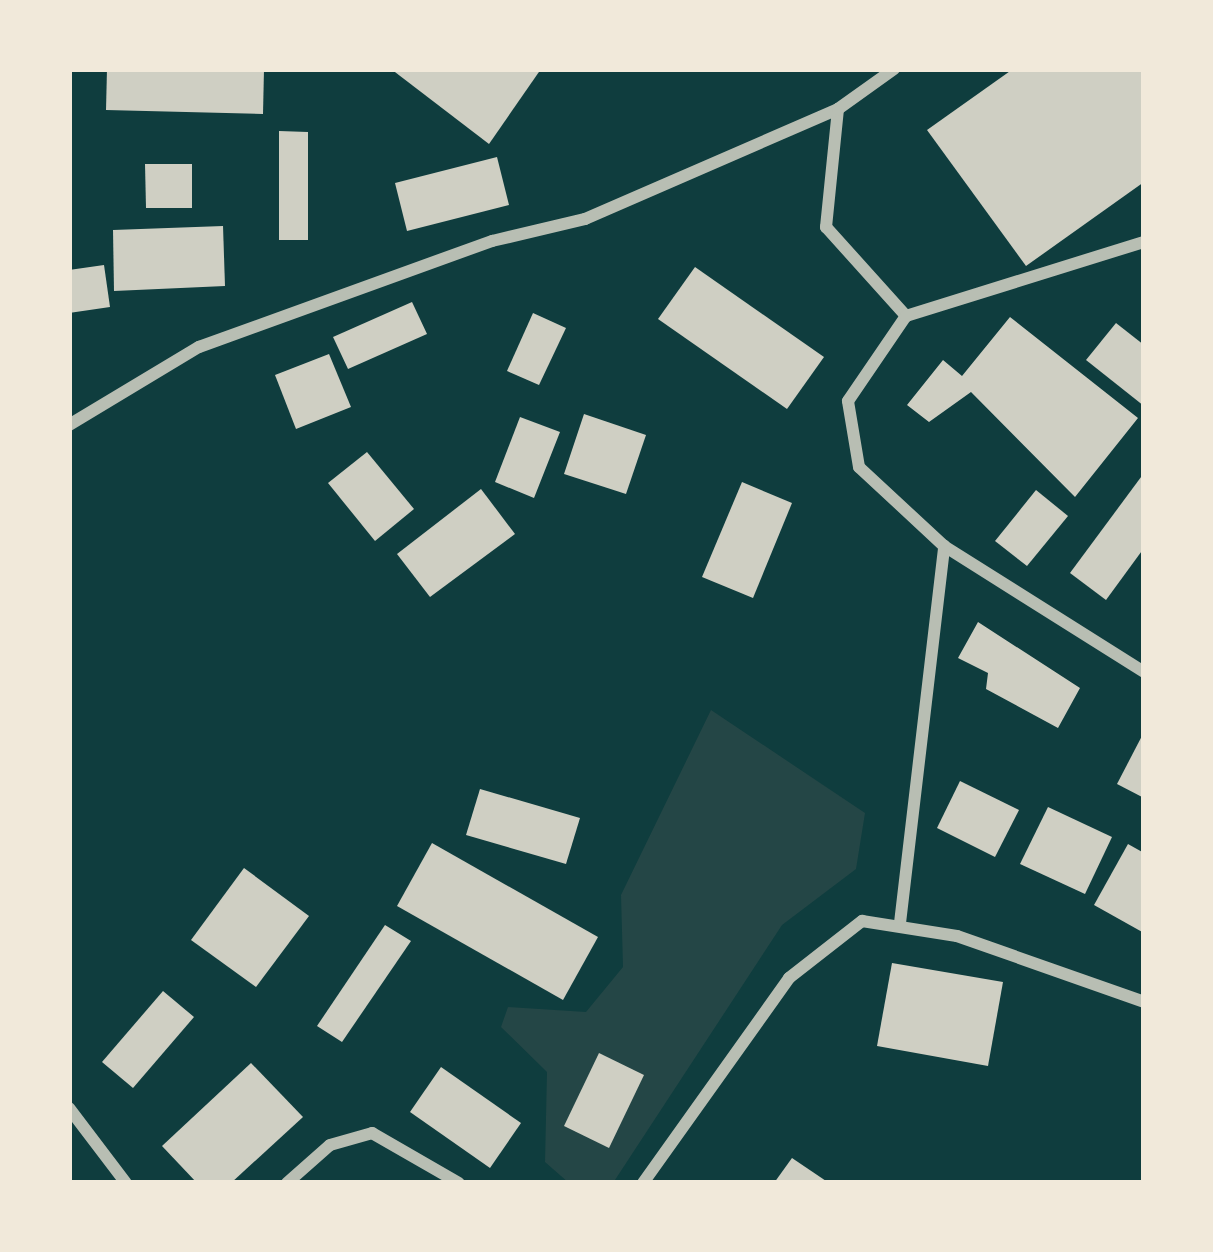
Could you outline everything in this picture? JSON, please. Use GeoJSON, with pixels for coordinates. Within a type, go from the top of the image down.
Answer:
{"type":"FeatureCollection","features":[{"type":"Feature","properties":{"kind":"street"},"geometry":{"type":"LineString","coordinates":[[69,425],[199,347],[492,241],[586,219],[838,109],[894,69]]}},
{"type":"Feature","properties":{"kind":"street"},"geometry":{"type":"LineString","coordinates":[[838,109],[826,227],[906,316]]}},
{"type":"Feature","properties":{"kind":"street"},"geometry":{"type":"LineString","coordinates":[[1144,242],[906,316],[848,401],[860,467],[944,546],[1144,672]]}},
{"type":"Feature","properties":{"kind":"street"},"geometry":{"type":"LineString","coordinates":[[900,923],[944,546]]}},
{"type":"Feature","properties":{"kind":"street"},"geometry":{"type":"LineString","coordinates":[[643,1183],[789,978],[862,921],[900,923],[1144,1002]]}},
{"type":"Feature","properties":{"kind":"street"},"geometry":{"type":"LineString","coordinates":[[69,1108],[126,1183]]}},
{"type":"Feature","properties":{"kind":"street"},"geometry":{"type":"LineString","coordinates":[[287,1183],[330,1145],[372,1133],[459,1183]]}},
{"type":"Feature","properties":{"kind":"shaded area"},"geometry":{"type":"Polygon","coordinates":[[[711,710],[865,813],[856,869],[782,925],[613,1183],[569,1183],[545,1162],[547,1072],[501,1027],[508,1007],[586,1012],[623,967],[621,895],[711,710]]]}},
{"type":"Feature","properties":{"kind":"building"},"geometry":{"type":"Polygon","coordinates":[[[107,69],[264,69],[263,114],[106,110],[107,69]]]}},
{"type":"Feature","properties":{"kind":"building"},"geometry":{"type":"Polygon","coordinates":[[[391,69],[541,69],[489,144],[391,69]]]}},
{"type":"Feature","properties":{"kind":"building"},"geometry":{"type":"Polygon","coordinates":[[[1013,69],[1144,69],[1144,182],[1026,266],[927,130],[1013,69]]]}},
{"type":"Feature","properties":{"kind":"building"},"geometry":{"type":"Polygon","coordinates":[[[279,131],[308,132],[308,240],[279,240],[279,131]]]}},
{"type":"Feature","properties":{"kind":"building"},"geometry":{"type":"Polygon","coordinates":[[[497,157],[509,205],[407,231],[395,183],[497,157]]]}},
{"type":"Feature","properties":{"kind":"building"},"geometry":{"type":"Polygon","coordinates":[[[145,164],[192,164],[192,208],[146,208],[145,164]]]}},
{"type":"Feature","properties":{"kind":"building"},"geometry":{"type":"Polygon","coordinates":[[[223,226],[225,286],[114,291],[113,230],[223,226]]]}},
{"type":"Feature","properties":{"kind":"building"},"geometry":{"type":"Polygon","coordinates":[[[104,265],[110,307],[69,313],[69,270],[104,265]]]}},
{"type":"Feature","properties":{"kind":"building"},"geometry":{"type":"Polygon","coordinates":[[[695,267],[824,357],[787,409],[658,319],[695,267]]]}},
{"type":"Feature","properties":{"kind":"building"},"geometry":{"type":"Polygon","coordinates":[[[412,302],[427,334],[348,369],[333,337],[412,302]]]}},
{"type":"Feature","properties":{"kind":"building"},"geometry":{"type":"Polygon","coordinates":[[[533,313],[566,328],[539,385],[507,371],[533,313]]]}},
{"type":"Feature","properties":{"kind":"building"},"geometry":{"type":"Polygon","coordinates":[[[1010,317],[1138,418],[1075,497],[971,392],[929,422],[907,405],[943,360],[962,376],[1010,317]]]}},
{"type":"Feature","properties":{"kind":"building"},"geometry":{"type":"Polygon","coordinates":[[[1116,323],[1144,345],[1144,406],[1086,360],[1116,323]]]}},
{"type":"Feature","properties":{"kind":"building"},"geometry":{"type":"Polygon","coordinates":[[[329,354],[351,407],[296,429],[275,375],[329,354]]]}},
{"type":"Feature","properties":{"kind":"building"},"geometry":{"type":"Polygon","coordinates":[[[584,414],[646,435],[626,494],[564,474],[584,414]]]}},
{"type":"Feature","properties":{"kind":"building"},"geometry":{"type":"Polygon","coordinates":[[[520,417],[560,432],[534,498],[495,482],[520,417]]]}},
{"type":"Feature","properties":{"kind":"building"},"geometry":{"type":"Polygon","coordinates":[[[367,452],[414,509],[375,541],[328,483],[367,452]]]}},
{"type":"Feature","properties":{"kind":"building"},"geometry":{"type":"Polygon","coordinates":[[[1144,473],[1144,548],[1106,600],[1070,573],[1144,473]]]}},
{"type":"Feature","properties":{"kind":"building"},"geometry":{"type":"Polygon","coordinates":[[[742,482],[792,503],[753,598],[702,577],[742,482]]]}},
{"type":"Feature","properties":{"kind":"building"},"geometry":{"type":"Polygon","coordinates":[[[481,489],[515,534],[430,597],[397,554],[481,489]]]}},
{"type":"Feature","properties":{"kind":"building"},"geometry":{"type":"Polygon","coordinates":[[[1036,490],[1068,516],[1027,566],[995,541],[1036,490]]]}},
{"type":"Feature","properties":{"kind":"building"},"geometry":{"type":"Polygon","coordinates":[[[978,622],[1080,688],[1058,728],[986,689],[988,673],[958,658],[978,622]]]}},
{"type":"Feature","properties":{"kind":"building"},"geometry":{"type":"Polygon","coordinates":[[[1144,732],[1144,798],[1117,784],[1144,732]]]}},
{"type":"Feature","properties":{"kind":"building"},"geometry":{"type":"Polygon","coordinates":[[[960,781],[1019,810],[995,857],[937,828],[960,781]]]}},
{"type":"Feature","properties":{"kind":"building"},"geometry":{"type":"Polygon","coordinates":[[[480,789],[580,818],[566,864],[466,835],[480,789]]]}},
{"type":"Feature","properties":{"kind":"building"},"geometry":{"type":"Polygon","coordinates":[[[1048,807],[1112,837],[1085,894],[1020,864],[1048,807]]]}},
{"type":"Feature","properties":{"kind":"building"},"geometry":{"type":"Polygon","coordinates":[[[432,843],[598,937],[563,1000],[397,906],[432,843]]]}},
{"type":"Feature","properties":{"kind":"building"},"geometry":{"type":"Polygon","coordinates":[[[1128,844],[1144,853],[1144,933],[1094,905],[1128,844]]]}},
{"type":"Feature","properties":{"kind":"building"},"geometry":{"type":"Polygon","coordinates":[[[244,868],[309,916],[256,987],[191,940],[244,868]]]}},
{"type":"Feature","properties":{"kind":"building"},"geometry":{"type":"Polygon","coordinates":[[[385,925],[411,941],[342,1042],[317,1026],[385,925]]]}},
{"type":"Feature","properties":{"kind":"building"},"geometry":{"type":"Polygon","coordinates":[[[892,963],[1003,982],[988,1066],[877,1046],[892,963]]]}},
{"type":"Feature","properties":{"kind":"building"},"geometry":{"type":"Polygon","coordinates":[[[163,991],[194,1017],[133,1088],[102,1062],[163,991]]]}},
{"type":"Feature","properties":{"kind":"building"},"geometry":{"type":"Polygon","coordinates":[[[599,1053],[644,1075],[609,1148],[564,1126],[599,1053]]]}},
{"type":"Feature","properties":{"kind":"building"},"geometry":{"type":"Polygon","coordinates":[[[251,1063],[303,1117],[231,1183],[197,1183],[162,1146],[251,1063]]]}},
{"type":"Feature","properties":{"kind":"building"},"geometry":{"type":"Polygon","coordinates":[[[441,1067],[521,1123],[490,1168],[410,1112],[441,1067]]]}},
{"type":"Feature","properties":{"kind":"building"},"geometry":{"type":"Polygon","coordinates":[[[792,1158],[829,1183],[774,1183],[792,1158]]]}}]}
